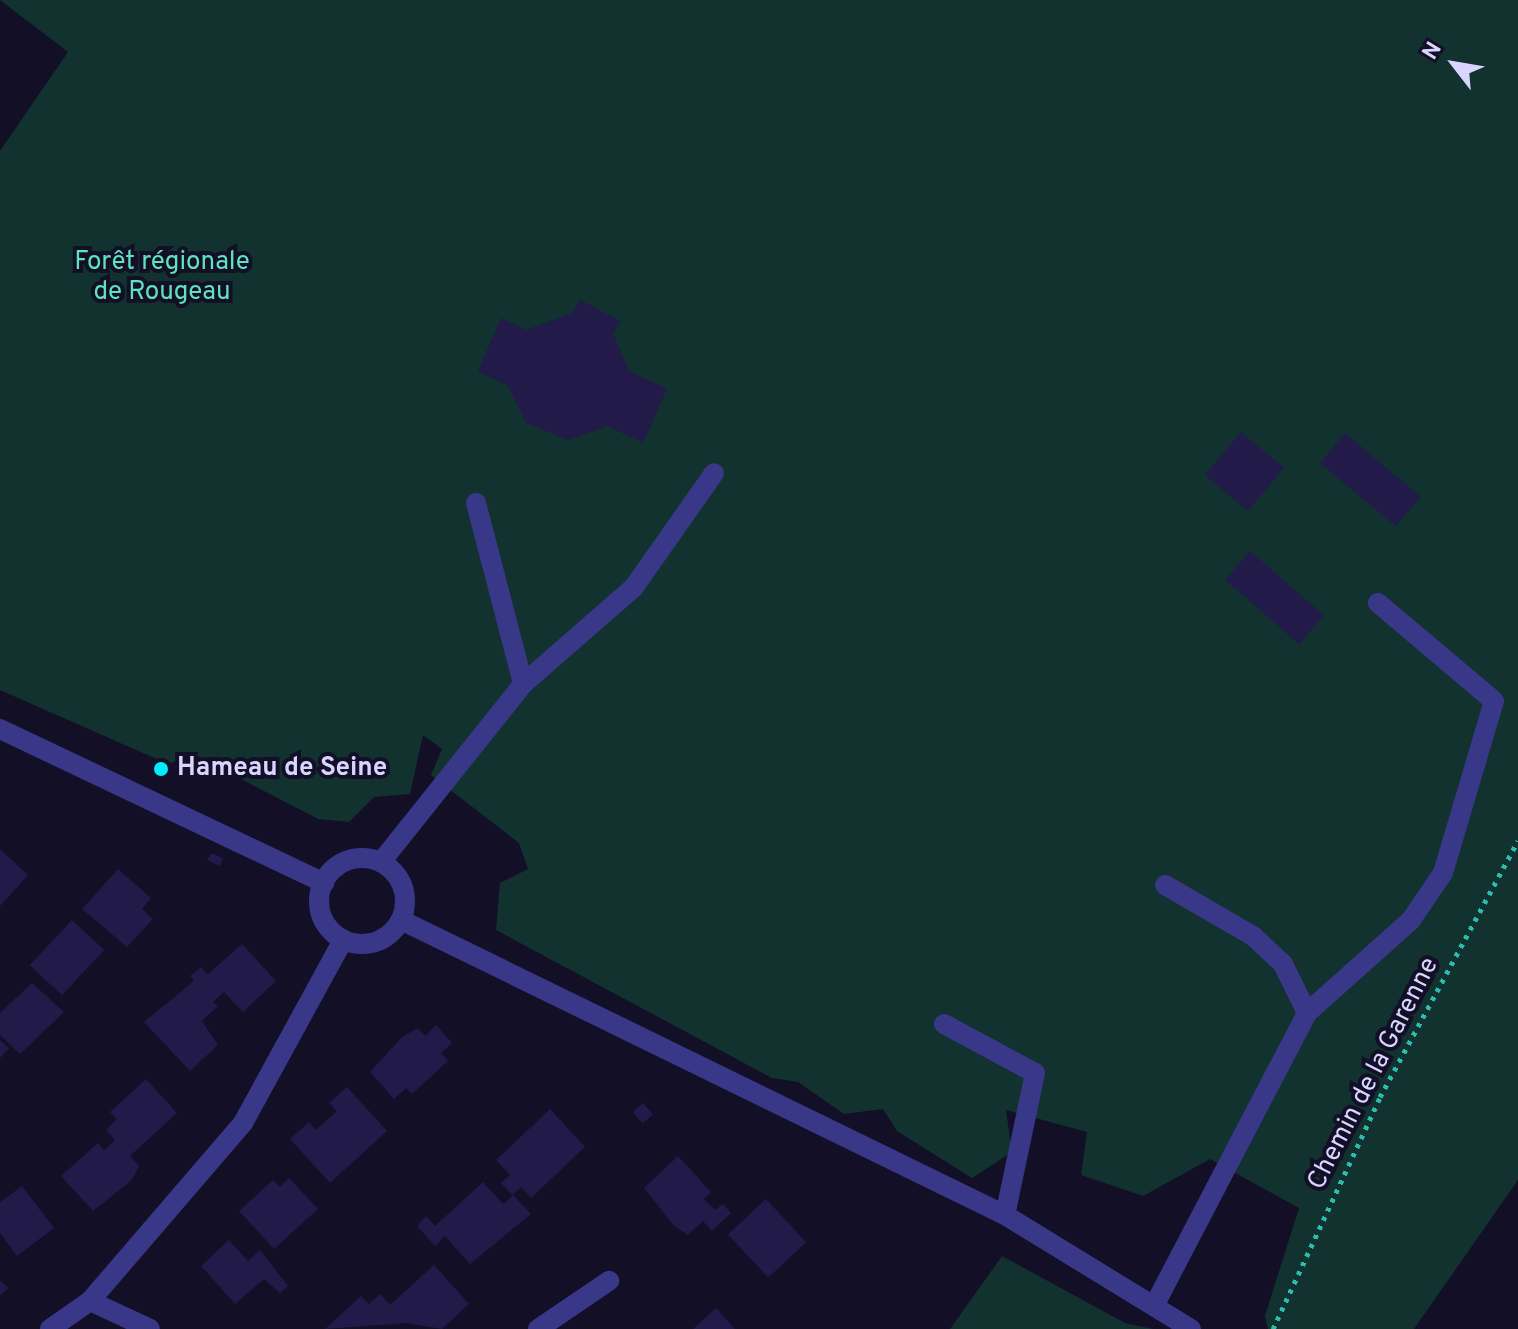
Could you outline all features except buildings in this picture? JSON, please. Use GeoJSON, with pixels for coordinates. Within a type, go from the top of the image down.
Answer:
{"type":"FeatureCollection","features":[{"type":"Feature","properties":{"kind":"street"},"geometry":{"type":"LineString","coordinates":[[343,940],[320,909],[324,883],[342,863],[381,862],[523,684],[634,587],[714,473]]}},
{"type":"Feature","properties":{"kind":"street"},"geometry":{"type":"LineString","coordinates":[[476,503],[523,684]]}},
{"type":"Feature","properties":{"kind":"street"},"geometry":{"type":"LineString","coordinates":[[1155,1304],[1307,1013],[1411,920],[1443,873],[1494,701],[1378,603]]}},
{"type":"Feature","properties":{"kind":"street"},"geometry":{"type":"LineString","coordinates":[[0,729],[324,883]]}},
{"type":"Feature","properties":{"kind":"street"},"geometry":{"type":"LineString","coordinates":[[343,940],[382,939],[401,920],[405,894],[381,862]]}},
{"type":"Feature","properties":{"kind":"street"},"geometry":{"type":"LineString","coordinates":[[1165,885],[1253,936],[1283,964],[1307,1013]]}},
{"type":"Feature","properties":{"kind":"street"},"geometry":{"type":"LineString","coordinates":[[401,920],[1005,1215],[1155,1304],[1191,1329]]}},
{"type":"Feature","properties":{"kind":"street"},"geometry":{"type":"LineString","coordinates":[[50,1329],[90,1301],[243,1123],[343,940]]}},
{"type":"Feature","properties":{"kind":"street"},"geometry":{"type":"LineString","coordinates":[[944,1024],[1035,1073],[1005,1215]]}},
{"type":"Feature","properties":{"kind":"street"},"geometry":{"type":"LineString","coordinates":[[538,1329],[609,1281]]}},
{"type":"Feature","properties":{"kind":"street"},"geometry":{"type":"LineString","coordinates":[[90,1301],[150,1329]]}},
{"type":"Feature","properties":{"kind":"path","name":"Chemin de la Garenne"},"geometry":{"type":"LineString","coordinates":[[1273,1329],[1380,1097],[1518,841]]}},
{"type":"Feature","properties":{"kind":"green space","name":"Forêt régionale de Rougeau"},"geometry":{"type":"Polygon","coordinates":[[[0,0],[1518,0],[1518,1180],[1414,1329],[1268,1329],[1265,1316],[1299,1208],[1210,1159],[1143,1196],[1081,1175],[1087,1132],[1006,1110],[1012,1152],[972,1178],[897,1131],[883,1109],[844,1114],[798,1082],[772,1078],[496,930],[500,883],[528,869],[519,843],[431,775],[442,749],[423,735],[410,794],[374,797],[349,822],[318,819],[195,755],[168,764],[0,690],[0,151],[68,52],[0,0]]]}},
{"type":"Feature","properties":{"kind":"green space"},"geometry":{"type":"Polygon","coordinates":[[[1002,1256],[1125,1323],[1153,1329],[950,1329],[1002,1256]]]}},
{"type":"Feature","properties":{"kind":"place","name":"Hameau de Seine"},"geometry":{"type":"Point","coordinates":[161,769]}}]}
